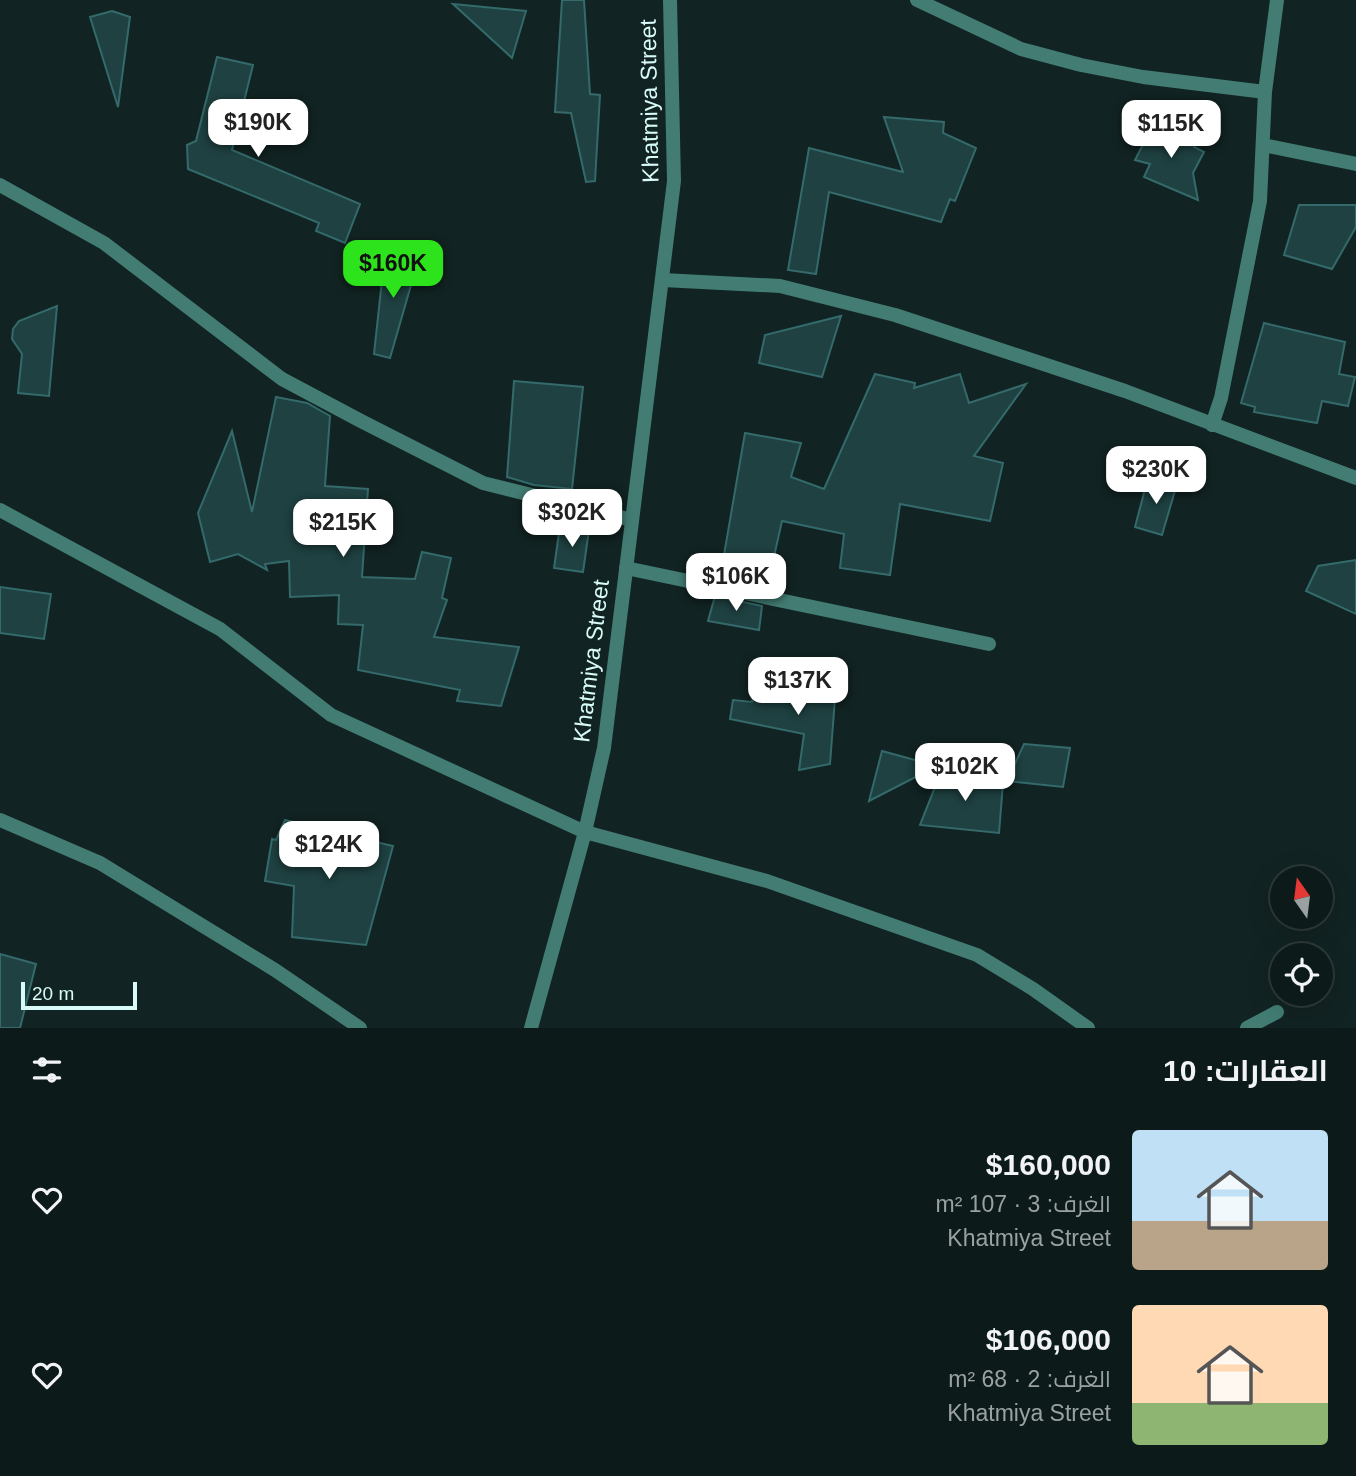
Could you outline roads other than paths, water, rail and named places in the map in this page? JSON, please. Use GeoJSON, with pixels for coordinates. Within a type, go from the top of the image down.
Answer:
{"type":"FeatureCollection","features":[{"type":"Feature","properties":{"kind":"street","name":"Khatmiya Street"},"geometry":{"type":"LineString","coordinates":[[531,1028],[585,832],[604,748],[674,181],[670,0]]}},
{"type":"Feature","properties":{"kind":"street"},"geometry":{"type":"LineString","coordinates":[[917,0],[1021,49],[1081,65],[1143,77],[1265,92]]}},
{"type":"Feature","properties":{"kind":"street"},"geometry":{"type":"LineString","coordinates":[[1212,425],[1221,397],[1260,201],[1265,92],[1277,0]]}},
{"type":"Feature","properties":{"kind":"street"},"geometry":{"type":"LineString","coordinates":[[1263,145],[1356,164]]}},
{"type":"Feature","properties":{"kind":"street"},"geometry":{"type":"LineString","coordinates":[[0,185],[104,243],[282,379],[361,421],[483,483],[632,520]]}},
{"type":"Feature","properties":{"kind":"street"},"geometry":{"type":"LineString","coordinates":[[663,280],[779,286],[895,314],[1125,391],[1356,478]]}},
{"type":"Feature","properties":{"kind":"street"},"geometry":{"type":"LineString","coordinates":[[0,510],[220,629],[331,715],[585,832],[767,881],[977,956],[1033,989],[1088,1028]]}},
{"type":"Feature","properties":{"kind":"street"},"geometry":{"type":"LineString","coordinates":[[626,568],[989,644]]}},
{"type":"Feature","properties":{"kind":"street"},"geometry":{"type":"LineString","coordinates":[[0,820],[100,863],[275,970],[360,1028]]}},
{"type":"Feature","properties":{"kind":"street"},"geometry":{"type":"LineString","coordinates":[[1247,1028],[1276,1012]]}}]}
